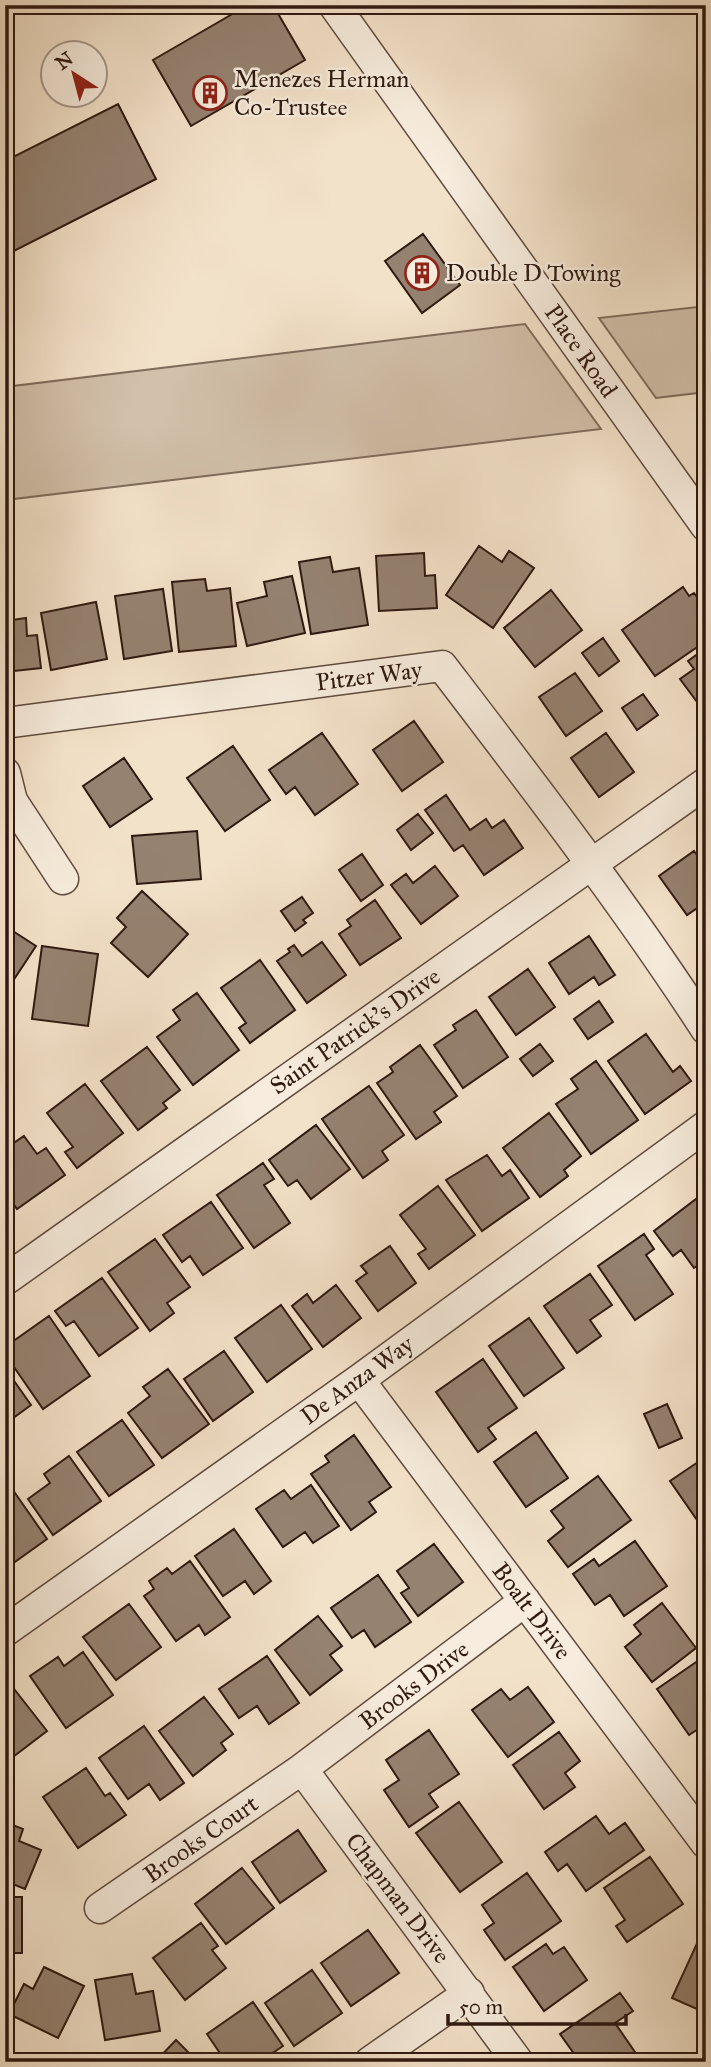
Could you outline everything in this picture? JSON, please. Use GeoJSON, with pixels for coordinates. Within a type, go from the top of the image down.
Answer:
{"type":"FeatureCollection","features":[{"type":"Feature","properties":{"kind":"street","name":"Place Road"},"geometry":{"type":"LineString","coordinates":[[334,5],[706,526]]}},
{"type":"Feature","properties":{"kind":"street","name":"Pitzer Way"},"geometry":{"type":"LineString","coordinates":[[5,723],[442,666],[592,863],[706,1029]]}},
{"type":"Feature","properties":{"kind":"street"},"geometry":{"type":"LineString","coordinates":[[5,774],[12,801],[63,878]]}},
{"type":"Feature","properties":{"kind":"street","name":"Saint Patrick's Drive"},"geometry":{"type":"LineString","coordinates":[[5,1280],[706,783]]}},
{"type":"Feature","properties":{"kind":"street","name":"De Anza Way"},"geometry":{"type":"LineString","coordinates":[[5,1630],[359,1380],[706,1126]]}},
{"type":"Feature","properties":{"kind":"street","name":"Boalt Drive"},"geometry":{"type":"LineString","coordinates":[[359,1380],[706,1843]]}},
{"type":"Feature","properties":{"kind":"street","name":"Brooks Drive"},"geometry":{"type":"LineString","coordinates":[[302,1769],[525,1601]]}},
{"type":"Feature","properties":{"kind":"street","name":"Brooks Court"},"geometry":{"type":"LineString","coordinates":[[100,1908],[302,1769]]}},
{"type":"Feature","properties":{"kind":"street","name":"Chapman Drive"},"geometry":{"type":"LineString","coordinates":[[302,1769],[518,2062]]}},
{"type":"Feature","properties":{"kind":"street"},"geometry":{"type":"LineString","coordinates":[[370,2062],[469,1993]]}},
{"type":"Feature","properties":{"kind":"shaded area"},"geometry":{"type":"Polygon","coordinates":[[[706,306],[706,392],[656,398],[599,318],[706,306]]]}},
{"type":"Feature","properties":{"kind":"shaded area"},"geometry":{"type":"Polygon","coordinates":[[[525,324],[601,429],[5,500],[5,387],[525,324]]]}},
{"type":"Feature","properties":{"kind":"building","name":"Menezes Herman Co-Trustee"},"geometry":{"type":"Polygon","coordinates":[[[248,5],[273,5],[305,60],[191,126],[153,60],[248,5]]]}},
{"type":"Feature","properties":{"kind":"building"},"geometry":{"type":"Polygon","coordinates":[[[118,104],[156,179],[8,254],[5,249],[5,161],[118,104]]]}},
{"type":"Feature","properties":{"kind":"building","name":"Double D Towing"},"geometry":{"type":"Polygon","coordinates":[[[423,234],[460,285],[422,313],[385,261],[423,234]]]}},
{"type":"Feature","properties":{"kind":"building"},"geometry":{"type":"Polygon","coordinates":[[[479,546],[502,562],[509,551],[534,568],[493,628],[446,595],[479,546]]]}},
{"type":"Feature","properties":{"kind":"building"},"geometry":{"type":"Polygon","coordinates":[[[424,553],[425,576],[435,575],[437,608],[379,611],[376,556],[424,553]]]}},
{"type":"Feature","properties":{"kind":"building"},"geometry":{"type":"Polygon","coordinates":[[[330,557],[333,572],[359,568],[368,625],[311,634],[299,562],[330,557]]]}},
{"type":"Feature","properties":{"kind":"building"},"geometry":{"type":"Polygon","coordinates":[[[292,576],[305,633],[247,646],[237,603],[267,596],[264,582],[292,576]]]}},
{"type":"Feature","properties":{"kind":"building"},"geometry":{"type":"Polygon","coordinates":[[[205,579],[207,591],[230,588],[236,646],[179,652],[172,582],[205,579]]]}},
{"type":"Feature","properties":{"kind":"building"},"geometry":{"type":"Polygon","coordinates":[[[683,587],[689,596],[694,593],[706,609],[706,641],[655,676],[622,630],[683,587]]]}},
{"type":"Feature","properties":{"kind":"building"},"geometry":{"type":"Polygon","coordinates":[[[163,589],[172,651],[124,659],[115,596],[163,589]]]}},
{"type":"Feature","properties":{"kind":"building"},"geometry":{"type":"Polygon","coordinates":[[[551,590],[582,630],[535,667],[504,628],[551,590]]]}},
{"type":"Feature","properties":{"kind":"building"},"geometry":{"type":"Polygon","coordinates":[[[96,602],[107,659],[51,670],[41,613],[96,602]]]}},
{"type":"Feature","properties":{"kind":"building"},"geometry":{"type":"Polygon","coordinates":[[[26,618],[27,636],[37,635],[41,668],[5,672],[5,621],[26,618]]]}},
{"type":"Feature","properties":{"kind":"building"},"geometry":{"type":"Polygon","coordinates":[[[603,638],[619,661],[599,676],[582,653],[603,638]]]}},
{"type":"Feature","properties":{"kind":"building"},"geometry":{"type":"Polygon","coordinates":[[[706,648],[706,714],[680,679],[694,669],[688,661],[706,648]]]}},
{"type":"Feature","properties":{"kind":"building"},"geometry":{"type":"Polygon","coordinates":[[[575,673],[602,711],[566,736],[539,697],[575,673]]]}},
{"type":"Feature","properties":{"kind":"building"},"geometry":{"type":"Polygon","coordinates":[[[643,694],[658,715],[637,730],[622,708],[643,694]]]}},
{"type":"Feature","properties":{"kind":"building"},"geometry":{"type":"Polygon","coordinates":[[[414,721],[443,762],[402,791],[373,750],[414,721]]]}},
{"type":"Feature","properties":{"kind":"building"},"geometry":{"type":"Polygon","coordinates":[[[322,733],[358,784],[315,815],[295,787],[286,794],[269,770],[322,733]]]}},
{"type":"Feature","properties":{"kind":"building"},"geometry":{"type":"Polygon","coordinates":[[[606,733],[634,772],[599,797],[571,758],[606,733]]]}},
{"type":"Feature","properties":{"kind":"building"},"geometry":{"type":"Polygon","coordinates":[[[233,746],[270,800],[225,831],[187,778],[233,746]]]}},
{"type":"Feature","properties":{"kind":"building"},"geometry":{"type":"Polygon","coordinates":[[[124,758],[152,799],[110,827],[83,786],[124,758]]]}},
{"type":"Feature","properties":{"kind":"building"},"geometry":{"type":"Polygon","coordinates":[[[446,795],[470,830],[486,819],[492,828],[504,820],[523,848],[484,875],[463,845],[454,851],[425,810],[446,795]]]}},
{"type":"Feature","properties":{"kind":"building"},"geometry":{"type":"Polygon","coordinates":[[[418,814],[433,833],[411,850],[397,830],[418,814]]]}},
{"type":"Feature","properties":{"kind":"building"},"geometry":{"type":"Polygon","coordinates":[[[197,831],[201,879],[137,884],[132,836],[197,831]]]}},
{"type":"Feature","properties":{"kind":"building"},"geometry":{"type":"Polygon","coordinates":[[[694,851],[706,867],[706,902],[687,915],[659,876],[694,851]]]}},
{"type":"Feature","properties":{"kind":"building"},"geometry":{"type":"Polygon","coordinates":[[[362,854],[383,885],[361,901],[339,870],[362,854]]]}},
{"type":"Feature","properties":{"kind":"building"},"geometry":{"type":"Polygon","coordinates":[[[435,866],[458,896],[421,924],[391,885],[406,874],[413,883],[435,866]]]}},
{"type":"Feature","properties":{"kind":"building"},"geometry":{"type":"Polygon","coordinates":[[[142,891],[188,934],[148,977],[111,943],[126,927],[117,918],[142,891]]]}},
{"type":"Feature","properties":{"kind":"building"},"geometry":{"type":"Polygon","coordinates":[[[302,897],[313,913],[303,920],[306,923],[295,931],[281,911],[302,897]]]}},
{"type":"Feature","properties":{"kind":"building"},"geometry":{"type":"Polygon","coordinates":[[[375,900],[401,938],[360,965],[339,934],[351,926],[347,920],[375,900]]]}},
{"type":"Feature","properties":{"kind":"building"},"geometry":{"type":"Polygon","coordinates":[[[5,926],[36,946],[7,990],[5,989],[5,926]]]}},
{"type":"Feature","properties":{"kind":"building"},"geometry":{"type":"Polygon","coordinates":[[[589,936],[615,975],[599,985],[594,977],[569,994],[549,963],[589,936]]]}},
{"type":"Feature","properties":{"kind":"building"},"geometry":{"type":"Polygon","coordinates":[[[322,942],[346,975],[307,1003],[277,961],[290,952],[288,949],[294,945],[302,956],[322,942]]]}},
{"type":"Feature","properties":{"kind":"building"},"geometry":{"type":"Polygon","coordinates":[[[42,946],[98,954],[88,1026],[32,1019],[42,946]]]}},
{"type":"Feature","properties":{"kind":"building"},"geometry":{"type":"Polygon","coordinates":[[[260,960],[295,1010],[250,1043],[239,1028],[246,1023],[221,988],[260,960]]]}},
{"type":"Feature","properties":{"kind":"building"},"geometry":{"type":"Polygon","coordinates":[[[528,969],[555,1007],[516,1035],[489,997],[528,969]]]}},
{"type":"Feature","properties":{"kind":"building"},"geometry":{"type":"Polygon","coordinates":[[[197,993],[239,1050],[193,1085],[157,1037],[180,1020],[173,1010],[197,993]]]}},
{"type":"Feature","properties":{"kind":"building"},"geometry":{"type":"Polygon","coordinates":[[[599,1001],[613,1022],[588,1039],[574,1019],[599,1001]]]}},
{"type":"Feature","properties":{"kind":"building"},"geometry":{"type":"Polygon","coordinates":[[[476,1010],[508,1057],[463,1088],[434,1045],[456,1030],[453,1025],[476,1010]]]}},
{"type":"Feature","properties":{"kind":"building"},"geometry":{"type":"Polygon","coordinates":[[[646,1034],[673,1072],[680,1066],[691,1081],[645,1114],[608,1061],[646,1034]]]}},
{"type":"Feature","properties":{"kind":"building"},"geometry":{"type":"Polygon","coordinates":[[[540,1044],[553,1061],[533,1076],[520,1059],[540,1044]]]}},
{"type":"Feature","properties":{"kind":"building"},"geometry":{"type":"Polygon","coordinates":[[[420,1045],[457,1096],[434,1112],[441,1122],[416,1139],[377,1083],[393,1072],[390,1067],[420,1045]]]}},
{"type":"Feature","properties":{"kind":"building"},"geometry":{"type":"Polygon","coordinates":[[[147,1047],[180,1090],[163,1103],[167,1108],[138,1130],[101,1081],[147,1047]]]}},
{"type":"Feature","properties":{"kind":"building"},"geometry":{"type":"Polygon","coordinates":[[[596,1061],[638,1120],[591,1154],[556,1104],[578,1089],[571,1079],[596,1061]]]}},
{"type":"Feature","properties":{"kind":"building"},"geometry":{"type":"Polygon","coordinates":[[[85,1084],[123,1133],[77,1168],[65,1152],[73,1147],[47,1113],[85,1084]]]}},
{"type":"Feature","properties":{"kind":"building"},"geometry":{"type":"Polygon","coordinates":[[[369,1086],[404,1135],[382,1151],[388,1160],[363,1178],[322,1119],[369,1086]]]}},
{"type":"Feature","properties":{"kind":"building"},"geometry":{"type":"Polygon","coordinates":[[[549,1113],[581,1156],[564,1170],[568,1176],[540,1197],[503,1148],[549,1113]]]}},
{"type":"Feature","properties":{"kind":"building"},"geometry":{"type":"Polygon","coordinates":[[[316,1125],[350,1169],[311,1199],[297,1180],[288,1186],[269,1160],[316,1125]]]}},
{"type":"Feature","properties":{"kind":"building"},"geometry":{"type":"Polygon","coordinates":[[[24,1136],[37,1154],[46,1148],[65,1175],[17,1209],[5,1192],[5,1149],[24,1136]]]}},
{"type":"Feature","properties":{"kind":"building"},"geometry":{"type":"Polygon","coordinates":[[[487,1155],[502,1176],[510,1170],[529,1198],[482,1231],[446,1180],[487,1155]]]}},
{"type":"Feature","properties":{"kind":"building"},"geometry":{"type":"Polygon","coordinates":[[[263,1163],[274,1179],[264,1185],[290,1223],[254,1248],[217,1195],[263,1163]]]}},
{"type":"Feature","properties":{"kind":"building"},"geometry":{"type":"Polygon","coordinates":[[[438,1186],[475,1235],[429,1269],[418,1254],[426,1249],[400,1215],[438,1186]]]}},
{"type":"Feature","properties":{"kind":"building"},"geometry":{"type":"Polygon","coordinates":[[[700,1196],[706,1204],[706,1260],[694,1268],[681,1250],[673,1256],[654,1231],[700,1196]]]}},
{"type":"Feature","properties":{"kind":"building"},"geometry":{"type":"Polygon","coordinates":[[[211,1202],[243,1248],[203,1275],[190,1256],[182,1262],[163,1235],[211,1202]]]}},
{"type":"Feature","properties":{"kind":"building"},"geometry":{"type":"Polygon","coordinates":[[[644,1234],[654,1249],[646,1255],[673,1294],[635,1320],[598,1266],[644,1234]]]}},
{"type":"Feature","properties":{"kind":"building"},"geometry":{"type":"Polygon","coordinates":[[[155,1239],[190,1287],[167,1303],[174,1313],[150,1331],[108,1272],[155,1239]]]}},
{"type":"Feature","properties":{"kind":"building"},"geometry":{"type":"Polygon","coordinates":[[[390,1246],[416,1283],[378,1311],[356,1281],[367,1273],[361,1266],[390,1246]]]}},
{"type":"Feature","properties":{"kind":"building"},"geometry":{"type":"Polygon","coordinates":[[[590,1274],[612,1305],[590,1320],[601,1336],[577,1353],[544,1306],[590,1274]]]}},
{"type":"Feature","properties":{"kind":"building"},"geometry":{"type":"Polygon","coordinates":[[[102,1278],[138,1328],[99,1356],[74,1321],[66,1326],[55,1311],[102,1278]]]}},
{"type":"Feature","properties":{"kind":"building"},"geometry":{"type":"Polygon","coordinates":[[[336,1285],[361,1318],[323,1347],[292,1306],[307,1294],[313,1303],[336,1285]]]}},
{"type":"Feature","properties":{"kind":"building"},"geometry":{"type":"Polygon","coordinates":[[[281,1305],[312,1349],[267,1382],[235,1338],[281,1305]]]}},
{"type":"Feature","properties":{"kind":"building"},"geometry":{"type":"Polygon","coordinates":[[[49,1316],[90,1376],[43,1409],[5,1354],[5,1347],[49,1316]]]}},
{"type":"Feature","properties":{"kind":"building"},"geometry":{"type":"Polygon","coordinates":[[[529,1318],[564,1368],[524,1396],[489,1346],[529,1318]]]}},
{"type":"Feature","properties":{"kind":"building"},"geometry":{"type":"Polygon","coordinates":[[[224,1351],[253,1392],[213,1421],[184,1379],[224,1351]]]}},
{"type":"Feature","properties":{"kind":"building"},"geometry":{"type":"Polygon","coordinates":[[[483,1359],[517,1408],[488,1428],[496,1439],[478,1452],[436,1392],[483,1359]]]}},
{"type":"Feature","properties":{"kind":"building"},"geometry":{"type":"Polygon","coordinates":[[[5,1368],[31,1405],[5,1424],[5,1368]]]}},
{"type":"Feature","properties":{"kind":"building"},"geometry":{"type":"Polygon","coordinates":[[[168,1369],[209,1424],[162,1458],[128,1413],[150,1396],[143,1387],[168,1369]]]}},
{"type":"Feature","properties":{"kind":"building"},"geometry":{"type":"Polygon","coordinates":[[[667,1404],[682,1438],[659,1448],[644,1414],[667,1404]]]}},
{"type":"Feature","properties":{"kind":"building"},"geometry":{"type":"Polygon","coordinates":[[[122,1420],[154,1465],[109,1496],[77,1452],[122,1420]]]}},
{"type":"Feature","properties":{"kind":"building"},"geometry":{"type":"Polygon","coordinates":[[[536,1432],[568,1478],[526,1507],[494,1462],[536,1432]]]}},
{"type":"Feature","properties":{"kind":"building"},"geometry":{"type":"Polygon","coordinates":[[[354,1435],[391,1487],[369,1502],[376,1512],[351,1530],[311,1474],[329,1462],[325,1456],[354,1435]]]}},
{"type":"Feature","properties":{"kind":"building"},"geometry":{"type":"Polygon","coordinates":[[[69,1456],[101,1501],[53,1535],[28,1499],[50,1483],[44,1474],[69,1456]]]}},
{"type":"Feature","properties":{"kind":"building"},"geometry":{"type":"Polygon","coordinates":[[[698,1462],[706,1473],[706,1533],[670,1481],[698,1462]]]}},
{"type":"Feature","properties":{"kind":"building"},"geometry":{"type":"Polygon","coordinates":[[[598,1476],[631,1520],[568,1567],[548,1541],[564,1528],[551,1511],[598,1476]]]}},
{"type":"Feature","properties":{"kind":"building"},"geometry":{"type":"Polygon","coordinates":[[[311,1485],[339,1526],[313,1543],[305,1532],[283,1547],[256,1509],[284,1490],[291,1499],[311,1485]]]}},
{"type":"Feature","properties":{"kind":"building"},"geometry":{"type":"Polygon","coordinates":[[[15,1493],[47,1539],[5,1569],[5,1500],[15,1493]]]}},
{"type":"Feature","properties":{"kind":"building"},"geometry":{"type":"Polygon","coordinates":[[[234,1529],[271,1581],[254,1594],[245,1581],[223,1596],[195,1556],[234,1529]]]}},
{"type":"Feature","properties":{"kind":"building"},"geometry":{"type":"Polygon","coordinates":[[[635,1541],[667,1586],[624,1616],[610,1595],[595,1605],[573,1574],[594,1559],[599,1566],[635,1541]]]}},
{"type":"Feature","properties":{"kind":"building"},"geometry":{"type":"Polygon","coordinates":[[[434,1544],[463,1582],[418,1616],[401,1593],[409,1588],[397,1571],[434,1544]]]}},
{"type":"Feature","properties":{"kind":"building"},"geometry":{"type":"Polygon","coordinates":[[[190,1561],[230,1617],[205,1635],[199,1625],[176,1641],[144,1596],[154,1589],[149,1581],[167,1568],[172,1574],[190,1561]]]}},
{"type":"Feature","properties":{"kind":"building"},"geometry":{"type":"Polygon","coordinates":[[[378,1575],[411,1622],[375,1647],[364,1630],[352,1638],[331,1608],[378,1575]]]}},
{"type":"Feature","properties":{"kind":"building"},"geometry":{"type":"Polygon","coordinates":[[[662,1603],[696,1648],[652,1682],[625,1647],[641,1634],[634,1625],[662,1603]]]}},
{"type":"Feature","properties":{"kind":"building"},"geometry":{"type":"Polygon","coordinates":[[[129,1604],[161,1647],[116,1680],[83,1637],[129,1604]]]}},
{"type":"Feature","properties":{"kind":"building"},"geometry":{"type":"Polygon","coordinates":[[[318,1616],[342,1646],[330,1655],[342,1670],[310,1695],[275,1650],[318,1616]]]}},
{"type":"Feature","properties":{"kind":"building"},"geometry":{"type":"Polygon","coordinates":[[[83,1652],[113,1695],[66,1728],[30,1676],[58,1657],[64,1666],[83,1652]]]}},
{"type":"Feature","properties":{"kind":"building"},"geometry":{"type":"Polygon","coordinates":[[[267,1656],[299,1703],[269,1724],[257,1706],[239,1718],[219,1689],[267,1656]]]}},
{"type":"Feature","properties":{"kind":"building"},"geometry":{"type":"Polygon","coordinates":[[[702,1658],[706,1663],[706,1724],[689,1735],[657,1689],[702,1658]]]}},
{"type":"Feature","properties":{"kind":"building"},"geometry":{"type":"Polygon","coordinates":[[[11,1685],[47,1731],[5,1763],[5,1689],[11,1685]]]}},
{"type":"Feature","properties":{"kind":"building"},"geometry":{"type":"Polygon","coordinates":[[[528,1687],[554,1722],[508,1757],[472,1710],[501,1689],[510,1700],[528,1687]]]}},
{"type":"Feature","properties":{"kind":"building"},"geometry":{"type":"Polygon","coordinates":[[[204,1697],[233,1734],[221,1743],[226,1750],[193,1776],[159,1731],[204,1697]]]}},
{"type":"Feature","properties":{"kind":"building"},"geometry":{"type":"Polygon","coordinates":[[[144,1726],[184,1783],[160,1800],[149,1784],[128,1799],[99,1758],[144,1726]]]}},
{"type":"Feature","properties":{"kind":"building"},"geometry":{"type":"Polygon","coordinates":[[[429,1730],[459,1774],[429,1794],[438,1807],[409,1827],[384,1790],[399,1780],[386,1760],[429,1730]]]}},
{"type":"Feature","properties":{"kind":"building"},"geometry":{"type":"Polygon","coordinates":[[[559,1732],[580,1761],[565,1773],[575,1787],[544,1809],[513,1765],[559,1732]]]}},
{"type":"Feature","properties":{"kind":"building"},"geometry":{"type":"Polygon","coordinates":[[[86,1768],[105,1796],[110,1793],[126,1815],[78,1848],[43,1797],[86,1768]]]}},
{"type":"Feature","properties":{"kind":"building"},"geometry":{"type":"Polygon","coordinates":[[[459,1802],[502,1862],[460,1892],[416,1833],[459,1802]]]}},
{"type":"Feature","properties":{"kind":"building"},"geometry":{"type":"Polygon","coordinates":[[[596,1816],[609,1834],[625,1823],[644,1850],[586,1891],[567,1864],[558,1871],[545,1852],[596,1816]]]}},
{"type":"Feature","properties":{"kind":"building"},"geometry":{"type":"Polygon","coordinates":[[[5,1822],[23,1829],[19,1841],[41,1850],[25,1889],[5,1881],[5,1822]]]}},
{"type":"Feature","properties":{"kind":"building"},"geometry":{"type":"Polygon","coordinates":[[[298,1830],[326,1871],[280,1903],[252,1862],[298,1830]]]}},
{"type":"Feature","properties":{"kind":"building"},"geometry":{"type":"Polygon","coordinates":[[[650,1857],[683,1904],[627,1942],[616,1926],[625,1920],[604,1888],[650,1857]]]}},
{"type":"Feature","properties":{"kind":"building"},"geometry":{"type":"Polygon","coordinates":[[[242,1868],[274,1908],[226,1944],[195,1904],[242,1868]]]}},
{"type":"Feature","properties":{"kind":"building"},"geometry":{"type":"Polygon","coordinates":[[[527,1873],[561,1921],[505,1960],[484,1930],[494,1923],[482,1905],[527,1873]]]}},
{"type":"Feature","properties":{"kind":"building"},"geometry":{"type":"Polygon","coordinates":[[[5,1897],[22,1897],[22,1953],[5,1953],[5,1897]]]}},
{"type":"Feature","properties":{"kind":"building"},"geometry":{"type":"Polygon","coordinates":[[[201,1923],[218,1946],[212,1950],[226,1968],[185,2000],[153,1958],[201,1923]]]}},
{"type":"Feature","properties":{"kind":"building"},"geometry":{"type":"Polygon","coordinates":[[[368,1930],[399,1973],[351,2006],[321,1963],[368,1930]]]}},
{"type":"Feature","properties":{"kind":"building"},"geometry":{"type":"Polygon","coordinates":[[[699,1939],[706,1942],[706,2013],[672,1998],[699,1939]]]}},
{"type":"Feature","properties":{"kind":"building"},"geometry":{"type":"Polygon","coordinates":[[[546,1944],[553,1954],[564,1947],[587,1980],[544,2011],[513,1967],[546,1944]]]}},
{"type":"Feature","properties":{"kind":"building"},"geometry":{"type":"Polygon","coordinates":[[[44,1967],[84,1986],[58,2038],[9,2014],[24,1984],[33,1989],[44,1967]]]}},
{"type":"Feature","properties":{"kind":"building"},"geometry":{"type":"Polygon","coordinates":[[[312,1970],[342,2013],[294,2046],[265,2003],[312,1970]]]}},
{"type":"Feature","properties":{"kind":"building"},"geometry":{"type":"Polygon","coordinates":[[[132,1974],[136,1994],[153,1991],[160,2031],[105,2040],[95,1980],[132,1974]]]}},
{"type":"Feature","properties":{"kind":"building"},"geometry":{"type":"Polygon","coordinates":[[[620,1993],[633,2011],[615,2023],[637,2055],[627,2062],[580,2062],[560,2034],[620,1993]]]}},
{"type":"Feature","properties":{"kind":"building"},"geometry":{"type":"Polygon","coordinates":[[[253,2002],[283,2046],[259,2062],[226,2062],[207,2034],[253,2002]]]}},
{"type":"Feature","properties":{"kind":"building"},"geometry":{"type":"Polygon","coordinates":[[[176,2040],[198,2062],[155,2062],[176,2040]]]}},
{"type":"Feature","properties":{"kind":"place","name":"Menezes Herman Co-Trustee"},"geometry":{"type":"Point","coordinates":[210,93]}},
{"type":"Feature","properties":{"kind":"place","name":"Double D Towing"},"geometry":{"type":"Point","coordinates":[422,273]}}]}
